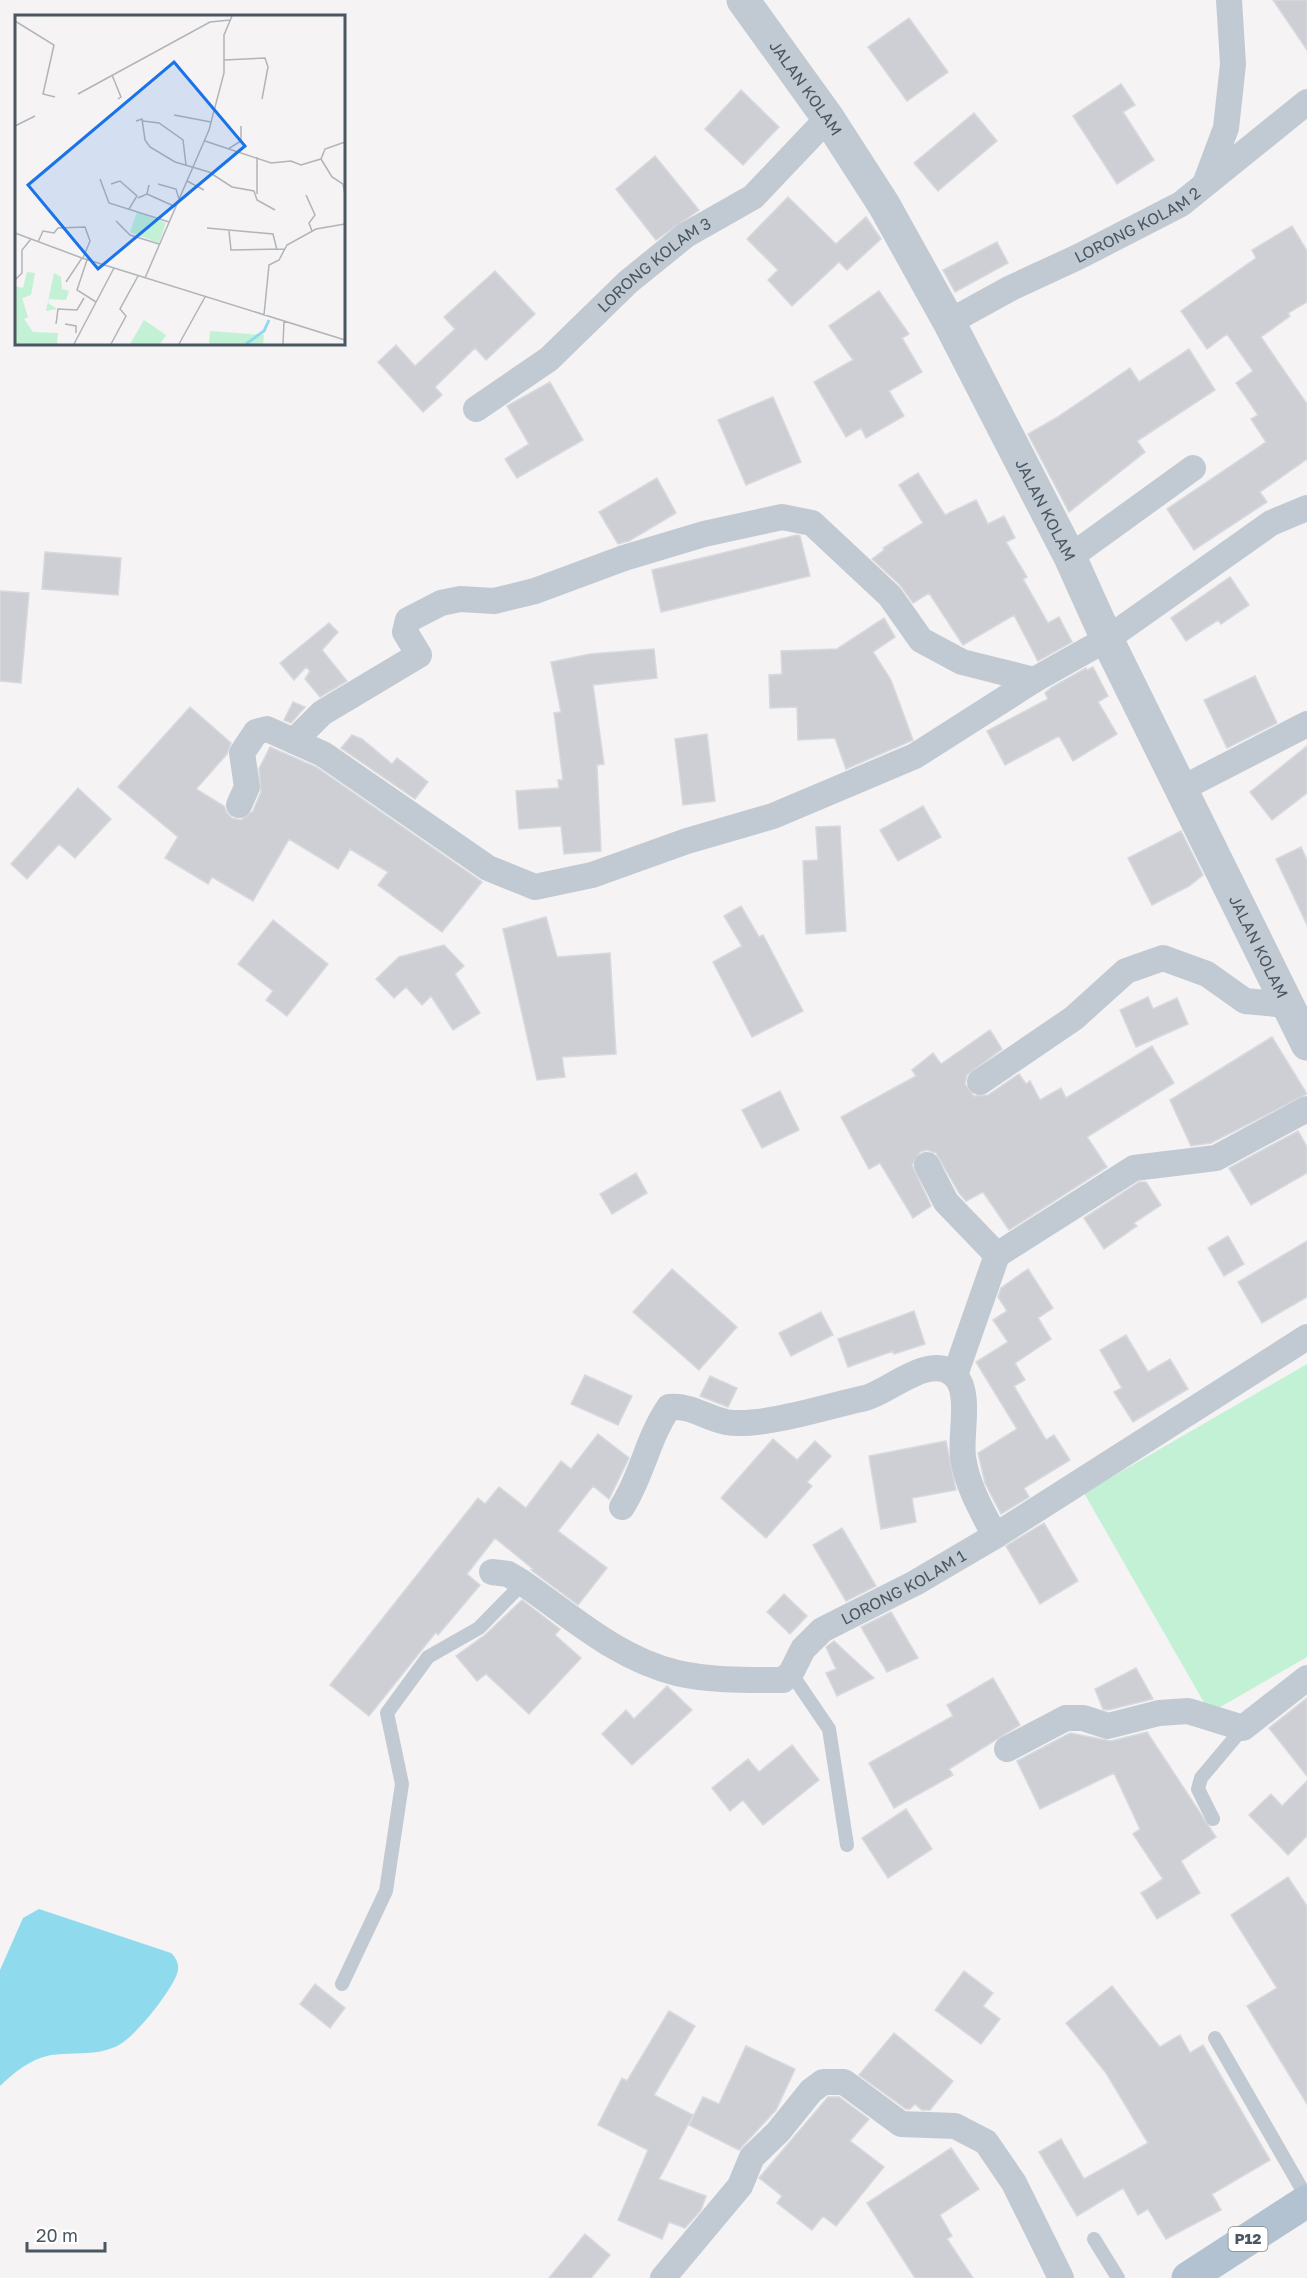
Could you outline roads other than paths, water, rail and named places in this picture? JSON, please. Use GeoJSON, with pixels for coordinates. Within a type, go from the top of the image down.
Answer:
{"type":"FeatureCollection","features":[{"type":"Feature","properties":{"kind":"main road","name":"P12"},"geometry":{"type":"LineString","coordinates":[[1188,2278],[1307,2199]]}},
{"type":"Feature","properties":{"kind":"street","name":"JALAN KOLAM"},"geometry":{"type":"LineString","coordinates":[[743,0],[828,118],[884,206],[949,322],[1070,557],[1107,639],[1307,1044]]}},
{"type":"Feature","properties":{"kind":"street"},"geometry":{"type":"LineString","coordinates":[[1204,187],[1226,128],[1233,64],[1229,0]]}},
{"type":"Feature","properties":{"kind":"street","name":"LORONG KOLAM 2"},"geometry":{"type":"LineString","coordinates":[[949,322],[1011,288],[1182,204],[1307,102]]}},
{"type":"Feature","properties":{"kind":"street","name":"LORONG KOLAM 3"},"geometry":{"type":"LineString","coordinates":[[476,409],[549,358],[628,282],[686,235],[753,197],[828,118]]}},
{"type":"Feature","properties":{"kind":"street"},"geometry":{"type":"LineString","coordinates":[[1070,557],[1193,468]]}},
{"type":"Feature","properties":{"kind":"street"},"geometry":{"type":"LineString","coordinates":[[239,805],[247,788],[242,753],[256,732],[267,729],[323,754],[488,867],[536,887],[592,875],[687,841],[803,805],[915,756],[1034,680],[1107,639],[1270,523],[1307,508]]}},
{"type":"Feature","properties":{"kind":"street"},"geometry":{"type":"LineString","coordinates":[[294,741],[322,713],[419,655],[405,632],[408,620],[441,603],[460,599],[494,601],[514,596],[704,534],[782,517],[813,523],[890,596],[921,640],[962,662],[1034,680]]}},
{"type":"Feature","properties":{"kind":"street"},"geometry":{"type":"LineString","coordinates":[[1181,789],[1307,724]]}},
{"type":"Feature","properties":{"kind":"street"},"geometry":{"type":"LineString","coordinates":[[980,1082],[1074,1018],[1126,971],[1163,958],[1207,974],[1245,1001],[1288,1005]]}},
{"type":"Feature","properties":{"kind":"street"},"geometry":{"type":"LineString","coordinates":[[955,1375],[997,1255],[1134,1168],[1216,1158],[1307,1109]]}},
{"type":"Feature","properties":{"kind":"street"},"geometry":{"type":"LineString","coordinates":[[927,1165],[946,1202],[997,1255]]}},
{"type":"Feature","properties":{"kind":"street","name":"LORONG KOLAM 1"},"geometry":{"type":"LineString","coordinates":[[791,1673],[803,1649],[822,1630],[915,1583],[995,1536],[1307,1336]]}},
{"type":"Feature","properties":{"kind":"street"},"geometry":{"type":"LineString","coordinates":[[622,1507],[644,1465],[654,1430],[669,1407],[682,1406],[727,1422],[767,1419],[870,1397],[904,1377],[935,1368],[955,1375],[963,1388],[963,1456],[970,1487],[995,1536]]}},
{"type":"Feature","properties":{"kind":"street"},"geometry":{"type":"LineString","coordinates":[[492,1572],[508,1574],[523,1583],[610,1645],[677,1673],[725,1680],[783,1680],[791,1673]]}},
{"type":"Feature","properties":{"kind":"street"},"geometry":{"type":"LineString","coordinates":[[1007,1749],[1066,1718],[1083,1718],[1108,1726],[1159,1713],[1188,1711],[1243,1728],[1307,1678]]}},
{"type":"Feature","properties":{"kind":"street"},"geometry":{"type":"LineString","coordinates":[[663,2278],[740,2186],[752,2157],[778,2132],[812,2091],[823,2082],[844,2082],[901,2124],[955,2126],[986,2142],[1014,2183],[1061,2278]]}},
{"type":"Feature","properties":{"kind":"lane"},"geometry":{"type":"LineString","coordinates":[[342,1984],[386,1891],[402,1784],[387,1713],[429,1657],[479,1628],[523,1583]]}},
{"type":"Feature","properties":{"kind":"lane"},"geometry":{"type":"LineString","coordinates":[[791,1673],[829,1729],[847,1845]]}},
{"type":"Feature","properties":{"kind":"lane"},"geometry":{"type":"LineString","coordinates":[[1213,1819],[1198,1789],[1201,1778],[1243,1728]]}},
{"type":"Feature","properties":{"kind":"lane"},"geometry":{"type":"LineString","coordinates":[[1215,2038],[1307,2199]]}},
{"type":"Feature","properties":{"kind":"lane"},"geometry":{"type":"LineString","coordinates":[[1094,2239],[1118,2278]]}},
{"type":"Feature","properties":{"kind":"water"},"geometry":{"type":"Polygon","coordinates":[[[39,1909],[171,1953],[175,1957],[178,1971],[159,2004],[123,2043],[99,2052],[43,2057],[23,2067],[0,2086],[0,1970],[23,1918],[39,1909]]]}}]}
